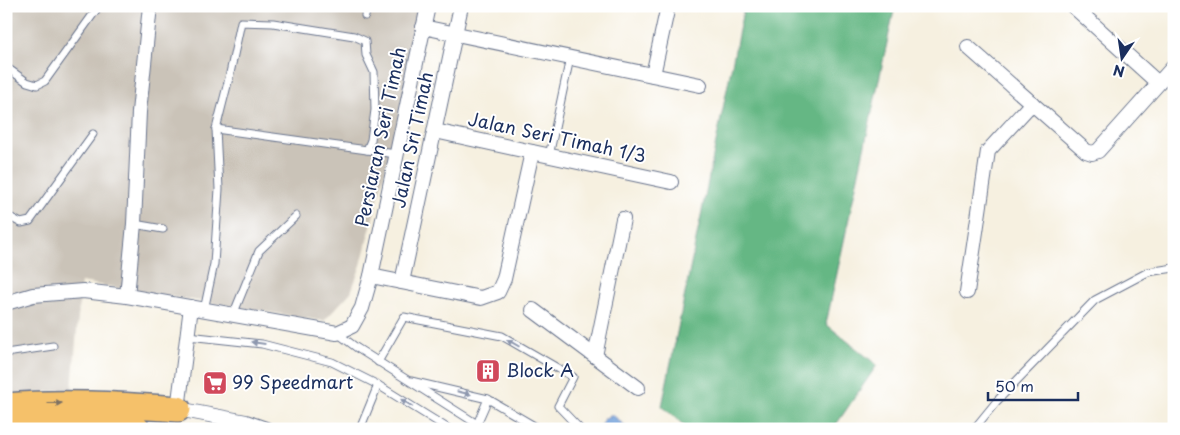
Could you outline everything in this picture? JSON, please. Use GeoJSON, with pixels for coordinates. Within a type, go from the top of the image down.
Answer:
{"type":"FeatureCollection","features":[{"type":"Feature","properties":{"kind":"highway"},"geometry":{"type":"LineString","coordinates":[[6,406],[47,403],[97,403],[178,409]]}},
{"type":"Feature","properties":{"kind":"highway"},"geometry":{"type":"LineString","coordinates":[[6,427],[31,424],[104,425],[137,429]]}},
{"type":"Feature","properties":{"kind":"street"},"geometry":{"type":"LineString","coordinates":[[127,296],[134,224],[139,112],[150,6]]}},
{"type":"Feature","properties":{"kind":"street","name":"Persiaran Seri Timah"},"geometry":{"type":"LineString","coordinates":[[338,333],[352,326],[362,308],[428,6]]}},
{"type":"Feature","properties":{"kind":"street","name":"Jalan Sri Timah"},"geometry":{"type":"LineString","coordinates":[[402,282],[461,6]]}},
{"type":"Feature","properties":{"kind":"street"},"geometry":{"type":"LineString","coordinates":[[653,75],[668,6]]}},
{"type":"Feature","properties":{"kind":"street"},"geometry":{"type":"LineString","coordinates":[[1073,6],[1158,84]]}},
{"type":"Feature","properties":{"kind":"street"},"geometry":{"type":"LineString","coordinates":[[423,27],[700,85]]}},
{"type":"Feature","properties":{"kind":"street"},"geometry":{"type":"LineString","coordinates":[[968,47],[1092,154],[1098,151],[1174,66]]}},
{"type":"Feature","properties":{"kind":"street"},"geometry":{"type":"LineString","coordinates":[[967,292],[988,151],[1032,103]]}},
{"type":"Feature","properties":{"kind":"street","name":"Jalan Seri Timah 1/3"},"geometry":{"type":"LineString","coordinates":[[435,130],[671,182]]}},
{"type":"Feature","properties":{"kind":"street"},"geometry":{"type":"LineString","coordinates":[[370,276],[481,298],[498,292],[504,280],[532,152]]}},
{"type":"Feature","properties":{"kind":"street"},"geometry":{"type":"LineString","coordinates":[[596,356],[623,219]]}},
{"type":"Feature","properties":{"kind":"street"},"geometry":{"type":"LineString","coordinates":[[6,303],[33,295],[83,291],[127,296],[338,333]]}},
{"type":"Feature","properties":{"kind":"street"},"geometry":{"type":"LineString","coordinates":[[198,309],[188,336],[178,409],[246,422],[266,429]]}},
{"type":"Feature","properties":{"kind":"street"},"geometry":{"type":"LineString","coordinates":[[533,310],[638,388]]}},
{"type":"Feature","properties":{"kind":"lane"},"geometry":{"type":"LineString","coordinates":[[6,67],[27,82],[37,85],[45,82],[99,6]]}},
{"type":"Feature","properties":{"kind":"lane"},"geometry":{"type":"LineString","coordinates":[[365,16],[367,6]]}},
{"type":"Feature","properties":{"kind":"lane"},"geometry":{"type":"LineString","coordinates":[[198,309],[214,264],[219,189],[216,129],[241,22],[273,23],[354,36],[365,41],[366,56],[374,72],[374,110],[371,140],[367,150]]}},
{"type":"Feature","properties":{"kind":"lane"},"geometry":{"type":"LineString","coordinates":[[549,156],[570,58]]}},
{"type":"Feature","properties":{"kind":"lane"},"geometry":{"type":"LineString","coordinates":[[216,129],[396,154]]}},
{"type":"Feature","properties":{"kind":"lane"},"geometry":{"type":"LineString","coordinates":[[8,217],[21,222],[30,221],[92,134]]}},
{"type":"Feature","properties":{"kind":"lane"},"geometry":{"type":"LineString","coordinates":[[233,314],[259,251],[296,216]]}},
{"type":"Feature","properties":{"kind":"lane"},"geometry":{"type":"LineString","coordinates":[[134,224],[163,229]]}},
{"type":"Feature","properties":{"kind":"lane"},"geometry":{"type":"LineString","coordinates":[[974,429],[996,402],[1095,300],[1148,272],[1174,268]]}},
{"type":"Feature","properties":{"kind":"lane"},"geometry":{"type":"LineString","coordinates":[[378,362],[404,317],[502,336],[573,377],[558,406],[580,429]]}},
{"type":"Feature","properties":{"kind":"lane"},"geometry":{"type":"LineString","coordinates":[[338,333],[378,362],[480,426],[488,399]]}},
{"type":"Feature","properties":{"kind":"lane"},"geometry":{"type":"LineString","coordinates":[[188,336],[271,346],[332,362],[378,385],[448,429]]}},
{"type":"Feature","properties":{"kind":"lane"},"geometry":{"type":"LineString","coordinates":[[6,353],[53,346]]}},
{"type":"Feature","properties":{"kind":"lane"},"geometry":{"type":"LineString","coordinates":[[406,379],[488,399],[536,427],[535,429]]}},
{"type":"Feature","properties":{"kind":"lane"},"geometry":{"type":"LineString","coordinates":[[360,429],[378,385]]}},
{"type":"Feature","properties":{"kind":"shaded area"},"geometry":{"type":"Polygon","coordinates":[[[6,6],[427,6],[361,265],[351,292],[324,321],[81,282],[72,389],[6,396],[6,6]]]}},
{"type":"Feature","properties":{"kind":"green space"},"geometry":{"type":"Polygon","coordinates":[[[744,6],[895,6],[826,324],[877,365],[833,429],[688,429],[662,406],[744,6]]]}},
{"type":"Feature","properties":{"kind":"water"},"geometry":{"type":"Polygon","coordinates":[[[613,415],[628,429],[601,429],[603,420],[613,415]]]}},
{"type":"Feature","properties":{"kind":"place","name":"Block A"},"geometry":{"type":"Point","coordinates":[488,371]}},
{"type":"Feature","properties":{"kind":"place","name":"99 Speedmart"},"geometry":{"type":"Point","coordinates":[215,383]}}]}
